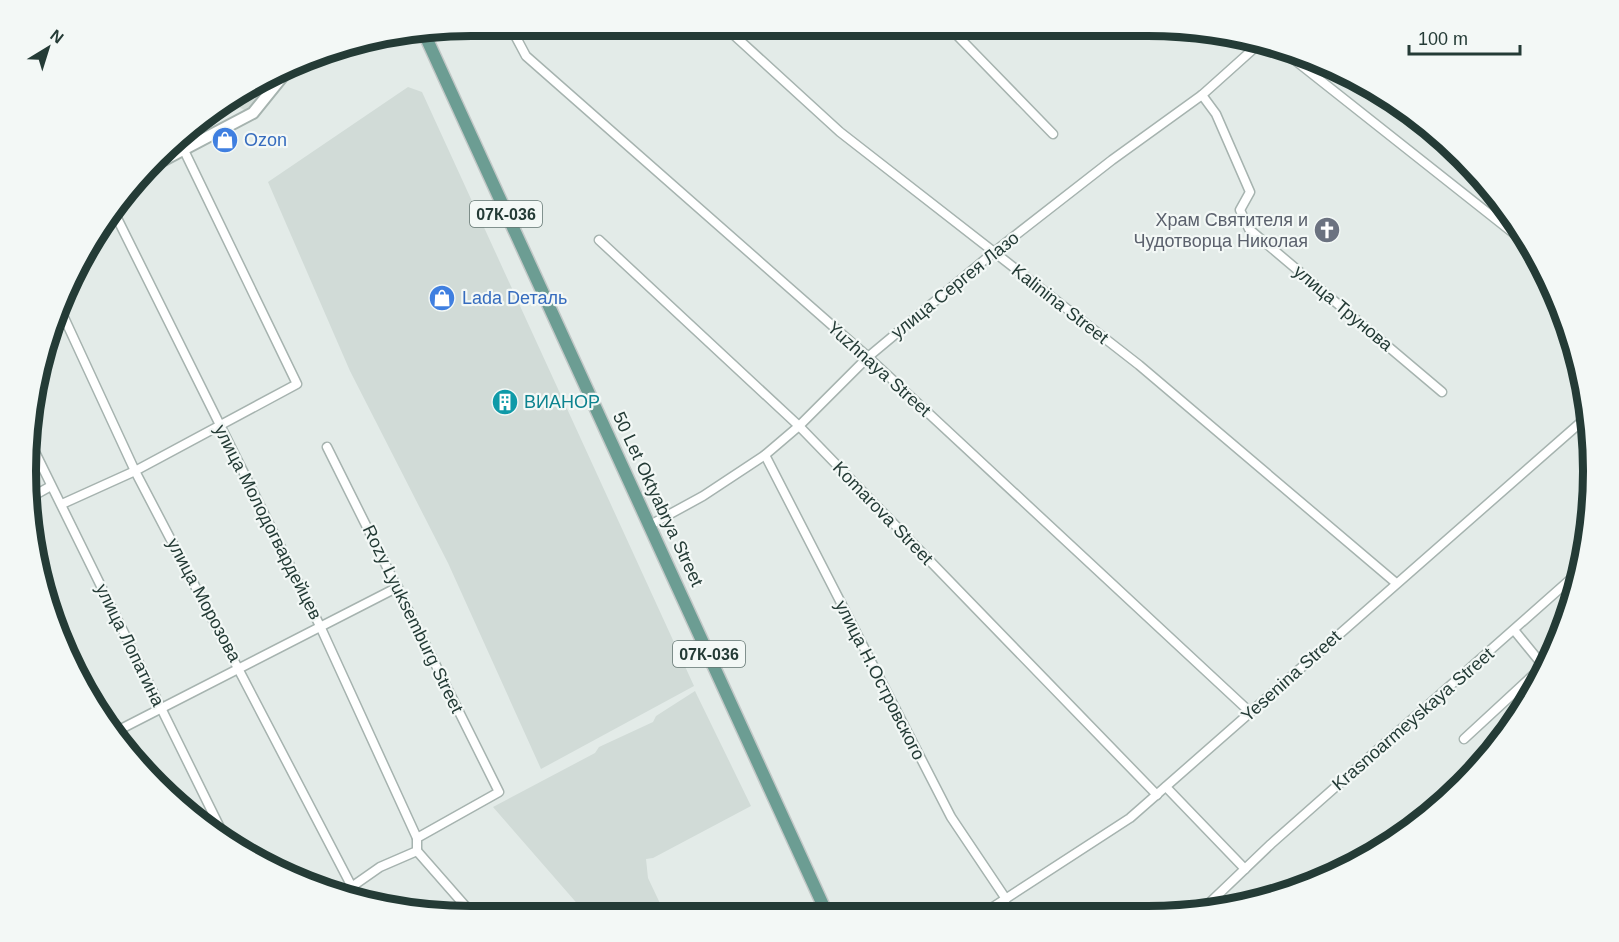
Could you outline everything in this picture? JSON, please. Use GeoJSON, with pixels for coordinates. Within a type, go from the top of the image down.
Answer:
{"type":"FeatureCollection","features":[{"type":"Feature","properties":{"kind":"main road","name":"50 Let Oktyabrya Street"},"geometry":{"type":"LineString","coordinates":[[427,39],[824,906]]}},
{"type":"Feature","properties":{"kind":"street","name":"Yuzhnaya Street"},"geometry":{"type":"LineString","coordinates":[[515,36],[526,56],[868,357],[1250,712]]}},
{"type":"Feature","properties":{"kind":"street","name":"Kalinina Street"},"geometry":{"type":"LineString","coordinates":[[735,36],[840,132],[1139,365],[1396,583]]}},
{"type":"Feature","properties":{"kind":"street"},"geometry":{"type":"LineString","coordinates":[[958,36],[1053,134]]}},
{"type":"Feature","properties":{"kind":"street","name":"улица Сергея Лазо"},"geometry":{"type":"LineString","coordinates":[[650,525],[703,496],[765,455],[799,426],[868,357],[994,252],[1112,160],[1202,95],[1253,49]]}},
{"type":"Feature","properties":{"kind":"street"},"geometry":{"type":"LineString","coordinates":[[1299,63],[1511,231]]}},
{"type":"Feature","properties":{"kind":"street"},"geometry":{"type":"LineString","coordinates":[[168,159],[253,113],[279,81]]}},
{"type":"Feature","properties":{"kind":"street","name":"улица Трунова"},"geometry":{"type":"LineString","coordinates":[[1202,95],[1216,114],[1250,192],[1240,210],[1249,229],[1442,392]]}},
{"type":"Feature","properties":{"kind":"street"},"geometry":{"type":"LineString","coordinates":[[62,504],[135,471],[221,427],[297,384],[182,146]]}},
{"type":"Feature","properties":{"kind":"street","name":"улица Молодогвардейцев"},"geometry":{"type":"LineString","coordinates":[[117,218],[320,626],[417,838]]}},
{"type":"Feature","properties":{"kind":"street","name":"Komarova Street"},"geometry":{"type":"LineString","coordinates":[[600,240],[799,426],[1157,795]]}},
{"type":"Feature","properties":{"kind":"street","name":"улица Морозова"},"geometry":{"type":"LineString","coordinates":[[64,318],[135,471],[351,887]]}},
{"type":"Feature","properties":{"kind":"street","name":"Yesenina Street"},"geometry":{"type":"LineString","coordinates":[[994,906],[1130,818],[1580,423]]}},
{"type":"Feature","properties":{"kind":"street","name":"Rozy Lyuksemburg Street"},"geometry":{"type":"LineString","coordinates":[[327,447],[499,792],[417,838]]}},
{"type":"Feature","properties":{"kind":"street","name":"улица Н.Островского"},"geometry":{"type":"LineString","coordinates":[[765,455],[951,817],[1005,899]]}},
{"type":"Feature","properties":{"kind":"street","name":"улица Лопатина"},"geometry":{"type":"LineString","coordinates":[[37,456],[219,825]]}},
{"type":"Feature","properties":{"kind":"street"},"geometry":{"type":"LineString","coordinates":[[37,494],[51,486]]}},
{"type":"Feature","properties":{"kind":"street","name":"Krasnoarmeyskaya Street"},"geometry":{"type":"LineString","coordinates":[[1211,901],[1245,868],[1569,581]]}},
{"type":"Feature","properties":{"kind":"street"},"geometry":{"type":"LineString","coordinates":[[121,730],[398,587]]}},
{"type":"Feature","properties":{"kind":"street"},"geometry":{"type":"LineString","coordinates":[[1514,630],[1539,661]]}},
{"type":"Feature","properties":{"kind":"street"},"geometry":{"type":"LineString","coordinates":[[1464,739],[1529,681]]}},
{"type":"Feature","properties":{"kind":"street"},"geometry":{"type":"LineString","coordinates":[[1166,788],[1245,868]]}},
{"type":"Feature","properties":{"kind":"street"},"geometry":{"type":"LineString","coordinates":[[417,838],[417,851],[466,906]]}},
{"type":"Feature","properties":{"kind":"street"},"geometry":{"type":"LineString","coordinates":[[351,887],[380,867],[417,851]]}},
{"type":"Feature","properties":{"kind":"shaded area"},"geometry":{"type":"Polygon","coordinates":[[[267,87],[246,111],[237,106],[230,110],[267,87]]]}},
{"type":"Feature","properties":{"kind":"shaded area"},"geometry":{"type":"Polygon","coordinates":[[[408,87],[422,92],[694,686],[541,769],[448,563],[350,371],[268,182],[408,87]]]}},
{"type":"Feature","properties":{"kind":"shaded area"},"geometry":{"type":"Polygon","coordinates":[[[695,691],[751,806],[653,858],[646,859],[648,878],[661,906],[579,906],[493,807],[595,753],[599,747],[653,722],[656,716],[695,691]]]}},
{"type":"Feature","properties":{"kind":"place","name":"Ozon"},"geometry":{"type":"Point","coordinates":[225,140]}},
{"type":"Feature","properties":{"kind":"place","name":"Храм Святителя и Чудотворца Николая"},"geometry":{"type":"Point","coordinates":[1327,230]}},
{"type":"Feature","properties":{"kind":"place","name":"Lada Dеталь"},"geometry":{"type":"Point","coordinates":[442,298]}},
{"type":"Feature","properties":{"kind":"place","name":"ВИАНОР"},"geometry":{"type":"Point","coordinates":[505,402]}}]}
